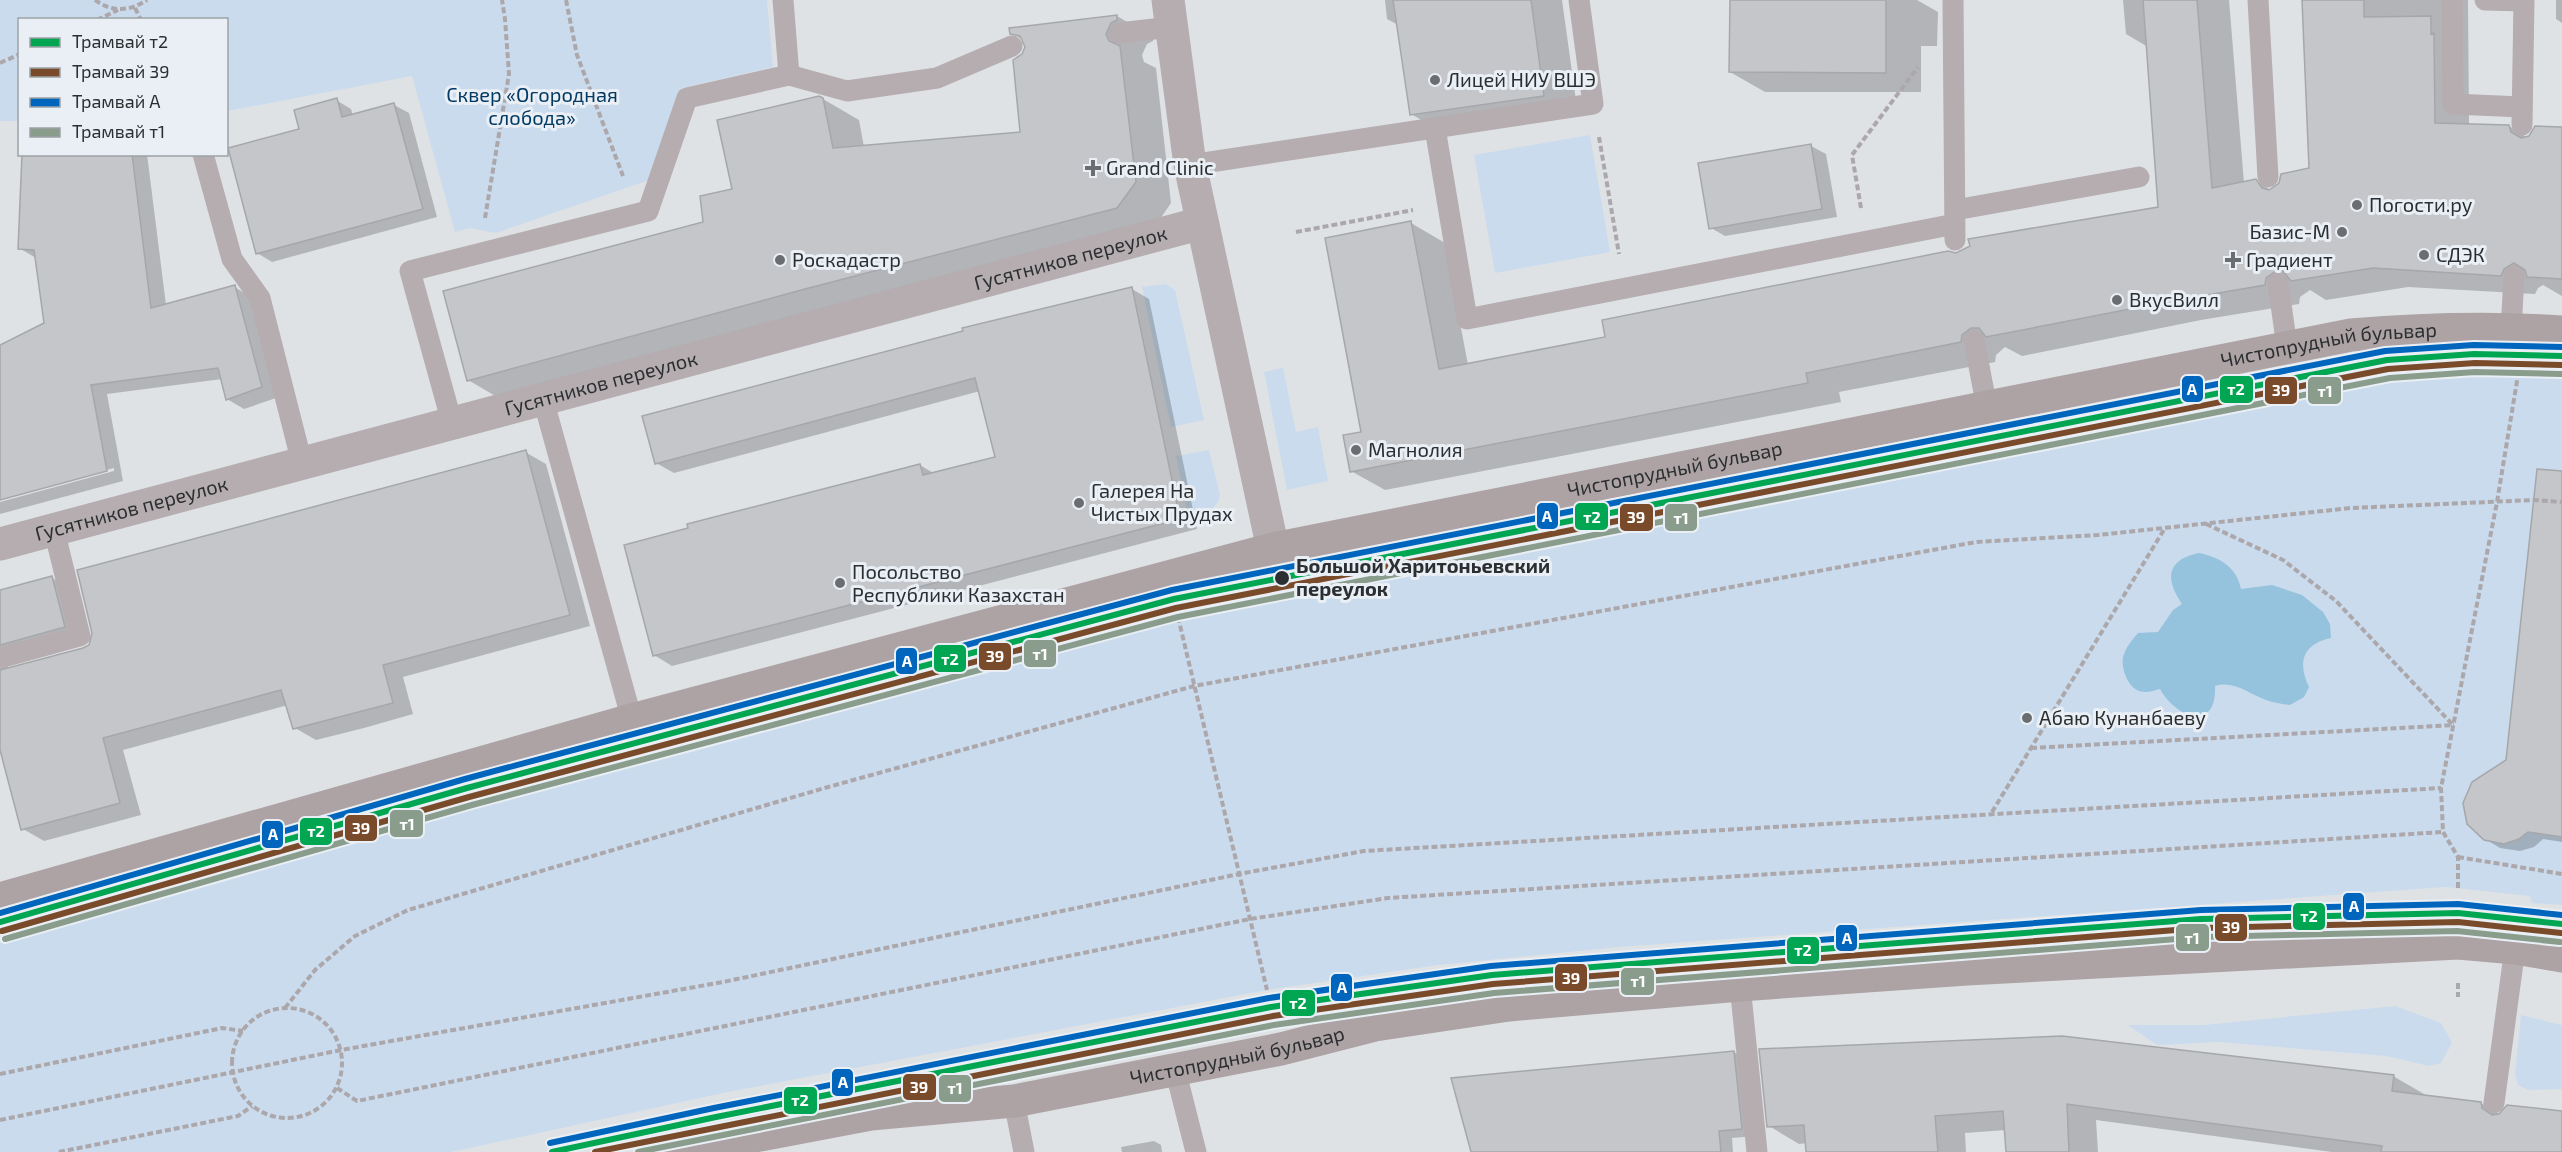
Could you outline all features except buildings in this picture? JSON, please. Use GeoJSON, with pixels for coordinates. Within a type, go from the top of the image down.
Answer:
{"type":"FeatureCollection","features":[{"type":"Feature","properties":{"kind":"main road","name":"Чистопрудный бульвар"},"geometry":{"type":"LineString","coordinates":[[0,899],[632,720],[1274,549],[2351,335],[2412,330],[2562,332]]}},
{"type":"Feature","properties":{"kind":"main road","name":"Чистопрудный бульвар"},"geometry":{"type":"LineString","coordinates":[[678,1151],[871,1114],[1014,1101],[1281,1049],[1375,1025],[1498,1007],[1740,985],[1967,969],[2458,944],[2515,948],[2562,956]]}},
{"type":"Feature","properties":{"kind":"street"},"geometry":{"type":"LineString","coordinates":[[1169,14],[1190,165],[1274,549]]}},
{"type":"Feature","properties":{"kind":"street","name":"Гусятников переулок"},"geometry":{"type":"LineString","coordinates":[[0,544],[1202,223]]}},
{"type":"Feature","properties":{"kind":"lane"},"geometry":{"type":"LineString","coordinates":[[783,0],[789,75]]}},
{"type":"Feature","properties":{"kind":"lane"},"geometry":{"type":"LineString","coordinates":[[1190,165],[1593,104],[1579,0]]}},
{"type":"Feature","properties":{"kind":"lane"},"geometry":{"type":"LineString","coordinates":[[2258,0],[2268,177]]}},
{"type":"Feature","properties":{"kind":"lane"},"geometry":{"type":"LineString","coordinates":[[2452,0],[2453,104],[2522,116],[2524,0],[2486,0]]}},
{"type":"Feature","properties":{"kind":"lane"},"geometry":{"type":"LineString","coordinates":[[1953,10],[1955,225]]}},
{"type":"Feature","properties":{"kind":"lane"},"geometry":{"type":"LineString","coordinates":[[1119,33],[1169,14]]}},
{"type":"Feature","properties":{"kind":"lane"},"geometry":{"type":"LineString","coordinates":[[452,423],[410,271],[648,212],[687,98],[789,75],[847,91],[937,78],[1012,46]]}},
{"type":"Feature","properties":{"kind":"lane"},"geometry":{"type":"LineString","coordinates":[[1435,128],[1467,319],[1955,225],[2139,177]]}},
{"type":"Feature","properties":{"kind":"lane"},"geometry":{"type":"LineString","coordinates":[[204,156],[232,259],[260,298],[302,463]]}},
{"type":"Feature","properties":{"kind":"lane"},"geometry":{"type":"LineString","coordinates":[[2511,330],[2514,276]]}},
{"type":"Feature","properties":{"kind":"lane"},"geometry":{"type":"LineString","coordinates":[[2278,283],[2287,347]]}},
{"type":"Feature","properties":{"kind":"lane"},"geometry":{"type":"LineString","coordinates":[[1974,340],[1987,408]]}},
{"type":"Feature","properties":{"kind":"lane"},"geometry":{"type":"LineString","coordinates":[[543,399],[632,720]]}},
{"type":"Feature","properties":{"kind":"lane"},"geometry":{"type":"LineString","coordinates":[[0,658],[80,636],[54,530]]}},
{"type":"Feature","properties":{"kind":"lane"},"geometry":{"type":"LineString","coordinates":[[2494,1103],[2515,948]]}},
{"type":"Feature","properties":{"kind":"lane"},"geometry":{"type":"LineString","coordinates":[[1740,985],[1757,1152]]}},
{"type":"Feature","properties":{"kind":"lane"},"geometry":{"type":"LineString","coordinates":[[1175,1069],[1196,1152]]}},
{"type":"Feature","properties":{"kind":"lane"},"geometry":{"type":"LineString","coordinates":[[1014,1101],[1024,1152]]}},
{"type":"Feature","properties":{"kind":"path"},"geometry":{"type":"LineString","coordinates":[[95,0],[104,6],[119,10]]}},
{"type":"Feature","properties":{"kind":"path"},"geometry":{"type":"LineString","coordinates":[[101,18],[119,10],[135,8],[147,0]]}},
{"type":"Feature","properties":{"kind":"path"},"geometry":{"type":"LineString","coordinates":[[479,254],[509,74],[505,19],[501,0]]}},
{"type":"Feature","properties":{"kind":"path"},"geometry":{"type":"LineString","coordinates":[[566,0],[577,55],[605,124],[621,173],[648,212]]}},
{"type":"Feature","properties":{"kind":"path"},"geometry":{"type":"LineString","coordinates":[[135,8],[140,18]]}},
{"type":"Feature","properties":{"kind":"path"},"geometry":{"type":"LineString","coordinates":[[1866,241],[1852,155],[1953,10]]}},
{"type":"Feature","properties":{"kind":"path"},"geometry":{"type":"LineString","coordinates":[[0,63],[18,55]]}},
{"type":"Feature","properties":{"kind":"path"},"geometry":{"type":"LineString","coordinates":[[1593,104],[1625,288]]}},
{"type":"Feature","properties":{"kind":"path"},"geometry":{"type":"LineString","coordinates":[[1296,232],[1448,204]]}},
{"type":"Feature","properties":{"kind":"path"},"geometry":{"type":"LineString","coordinates":[[2458,888],[2458,857],[2444,832],[2441,788],[2497,502],[2520,364]]}},
{"type":"Feature","properties":{"kind":"path"},"geometry":{"type":"LineString","coordinates":[[285,1008],[315,970],[356,936],[408,910],[828,787],[1194,686],[1976,542],[2098,535],[2350,508],[2534,500],[2562,502]]}},
{"type":"Feature","properties":{"kind":"path"},"geometry":{"type":"LineString","coordinates":[[2204,524],[2283,560],[2336,601],[2454,725]]}},
{"type":"Feature","properties":{"kind":"path"},"geometry":{"type":"LineString","coordinates":[[1992,813],[2165,528]]}},
{"type":"Feature","properties":{"kind":"path"},"geometry":{"type":"LineString","coordinates":[[1177,612],[1267,990]]}},
{"type":"Feature","properties":{"kind":"path"},"geometry":{"type":"LineString","coordinates":[[2031,748],[2454,725]]}},
{"type":"Feature","properties":{"kind":"path"},"geometry":{"type":"LineString","coordinates":[[0,1120],[341,1050],[723,982],[1239,874],[1364,851],[2441,788]]}},
{"type":"Feature","properties":{"kind":"path"},"geometry":{"type":"LineString","coordinates":[[337,1088],[357,1101],[1250,919],[1388,898],[2444,832]]}},
{"type":"Feature","properties":{"kind":"path"},"geometry":{"type":"LineString","coordinates":[[2458,857],[2562,874]]}},
{"type":"Feature","properties":{"kind":"path"},"geometry":{"type":"LineString","coordinates":[[285,1008],[317,1016],[332,1031],[341,1050],[342,1063],[337,1088],[317,1110],[299,1117],[279,1118],[260,1112],[243,1096],[233,1072],[234,1051],[243,1030],[267,1013],[285,1008]]}},
{"type":"Feature","properties":{"kind":"path"},"geometry":{"type":"LineString","coordinates":[[0,1074],[222,1028],[243,1030]]}},
{"type":"Feature","properties":{"kind":"path"},"geometry":{"type":"LineString","coordinates":[[59,1152],[238,1116],[252,1106]]}},
{"type":"Feature","properties":{"kind":"green space","name":"Сквер «Огородная слобода»"},"geometry":{"type":"Polygon","coordinates":[[[0,0],[767,0],[773,67],[682,88],[649,180],[496,233],[469,228],[455,232],[412,76],[228,111],[228,18],[18,18],[18,121],[0,121],[0,0]]]}},
{"type":"Feature","properties":{"kind":"green space"},"geometry":{"type":"Polygon","coordinates":[[[1590,135],[1610,252],[1495,273],[1474,155],[1590,135]]]}},
{"type":"Feature","properties":{"kind":"green space"},"geometry":{"type":"Polygon","coordinates":[[[1166,284],[1175,290],[1204,420],[1171,427],[1142,287],[1166,284]]]}},
{"type":"Feature","properties":{"kind":"green space"},"geometry":{"type":"Polygon","coordinates":[[[2499,363],[2562,367],[2562,905],[2532,903],[2530,896],[2445,887],[1619,947],[1438,965],[1267,990],[723,1093],[451,1152],[0,1152],[0,943],[740,728],[1038,647],[1187,610],[2341,379],[2422,365],[2499,363]]]}},
{"type":"Feature","properties":{"kind":"green space"},"geometry":{"type":"Polygon","coordinates":[[[1283,368],[1296,432],[1318,427],[1328,481],[1287,490],[1264,372],[1283,368]]]}},
{"type":"Feature","properties":{"kind":"green space"},"geometry":{"type":"Polygon","coordinates":[[[1209,450],[1220,495],[1219,500],[1213,508],[1188,515],[1176,456],[1209,450]]]}},
{"type":"Feature","properties":{"kind":"green space"},"geometry":{"type":"Polygon","coordinates":[[[2395,1006],[2441,1023],[2452,1043],[2441,1063],[2429,1066],[2386,1056],[2218,1042],[2157,1045],[2128,1025],[2204,1025],[2395,1006]]]}},
{"type":"Feature","properties":{"kind":"green space"},"geometry":{"type":"Polygon","coordinates":[[[2521,1015],[2562,1025],[2562,1089],[2528,1090],[2518,1085],[2515,1074],[2521,1015]]]}},
{"type":"Feature","properties":{"kind":"water"},"geometry":{"type":"Polygon","coordinates":[[[2199,553],[2226,564],[2236,575],[2241,589],[2272,585],[2302,595],[2323,612],[2330,624],[2331,638],[2314,645],[2305,655],[2303,670],[2309,687],[2304,697],[2290,705],[2281,704],[2235,686],[2215,686],[2214,701],[2210,710],[2203,715],[2194,716],[2176,707],[2160,689],[2143,692],[2133,688],[2130,684],[2123,666],[2126,650],[2138,633],[2158,632],[2173,610],[2182,604],[2173,586],[2172,572],[2180,560],[2199,553]]]}},
{"type":"Feature","properties":{"kind":"tram line","name":"А"},"geometry":{"type":"LineString","coordinates":[[0,913],[465,779],[1172,590],[2385,351],[2474,345],[2562,347]]}},
{"type":"Feature","properties":{"kind":"tram line","name":"т2"},"geometry":{"type":"LineString","coordinates":[[0,922],[467,788],[1174,599],[2387,360],[2474,354],[2562,356]]}},
{"type":"Feature","properties":{"kind":"tram line","name":"39"},"geometry":{"type":"LineString","coordinates":[[2,931],[469,797],[1176,608],[2388,369],[2475,363],[2562,365]]}},
{"type":"Feature","properties":{"kind":"tram line","name":"т1"},"geometry":{"type":"LineString","coordinates":[[5,939],[472,805],[1178,617],[2390,378],[2475,372],[2561,374]]}},
{"type":"Feature","properties":{"kind":"tram line","name":"А"},"geometry":{"type":"LineString","coordinates":[[550,1143],[714,1108],[1269,998],[1491,966],[2201,910],[2458,904],[2562,915]]}},
{"type":"Feature","properties":{"kind":"tram line","name":"т2"},"geometry":{"type":"LineString","coordinates":[[552,1152],[716,1117],[1271,1007],[1492,975],[2201,919],[2458,913],[2562,924]]}},
{"type":"Feature","properties":{"kind":"tram line","name":"39"},"geometry":{"type":"LineString","coordinates":[[595,1152],[1273,1016],[1493,984],[2201,928],[2458,922],[2561,933]]}},
{"type":"Feature","properties":{"kind":"tram line","name":"т1"},"geometry":{"type":"LineString","coordinates":[[638,1152],[1274,1025],[1494,993],[2202,937],[2457,931],[2560,942]]}},
{"type":"Feature","properties":{"kind":"place","name":"Лицей НИУ ВШЭ"},"geometry":{"type":"Point","coordinates":[1435,80]}},
{"type":"Feature","properties":{"kind":"place","name":"Grand Clinic"},"geometry":{"type":"Point","coordinates":[1093,168]}},
{"type":"Feature","properties":{"kind":"place","name":"Погости.ру"},"geometry":{"type":"Point","coordinates":[2357,205]}},
{"type":"Feature","properties":{"kind":"place","name":"Базис-М"},"geometry":{"type":"Point","coordinates":[2342,232]}},
{"type":"Feature","properties":{"kind":"place","name":"СДЭК"},"geometry":{"type":"Point","coordinates":[2424,255]}},
{"type":"Feature","properties":{"kind":"place","name":"Роскадастр"},"geometry":{"type":"Point","coordinates":[780,260]}},
{"type":"Feature","properties":{"kind":"place","name":"Градиент"},"geometry":{"type":"Point","coordinates":[2233,260]}},
{"type":"Feature","properties":{"kind":"place","name":"ВкусВилл"},"geometry":{"type":"Point","coordinates":[2117,300]}},
{"type":"Feature","properties":{"kind":"place","name":"Магнолия"},"geometry":{"type":"Point","coordinates":[1356,450]}},
{"type":"Feature","properties":{"kind":"place","name":"Галерея На Чистых Прудах"},"geometry":{"type":"Point","coordinates":[1079,503]}},
{"type":"Feature","properties":{"kind":"place","name":"Большой Харитоньевский переулок"},"geometry":{"type":"Point","coordinates":[1282,578]}},
{"type":"Feature","properties":{"kind":"place","name":"Посольство Республики Казахстан"},"geometry":{"type":"Point","coordinates":[840,583]}},
{"type":"Feature","properties":{"kind":"place","name":"Абаю Кунанбаеву"},"geometry":{"type":"Point","coordinates":[2027,718]}}]}
